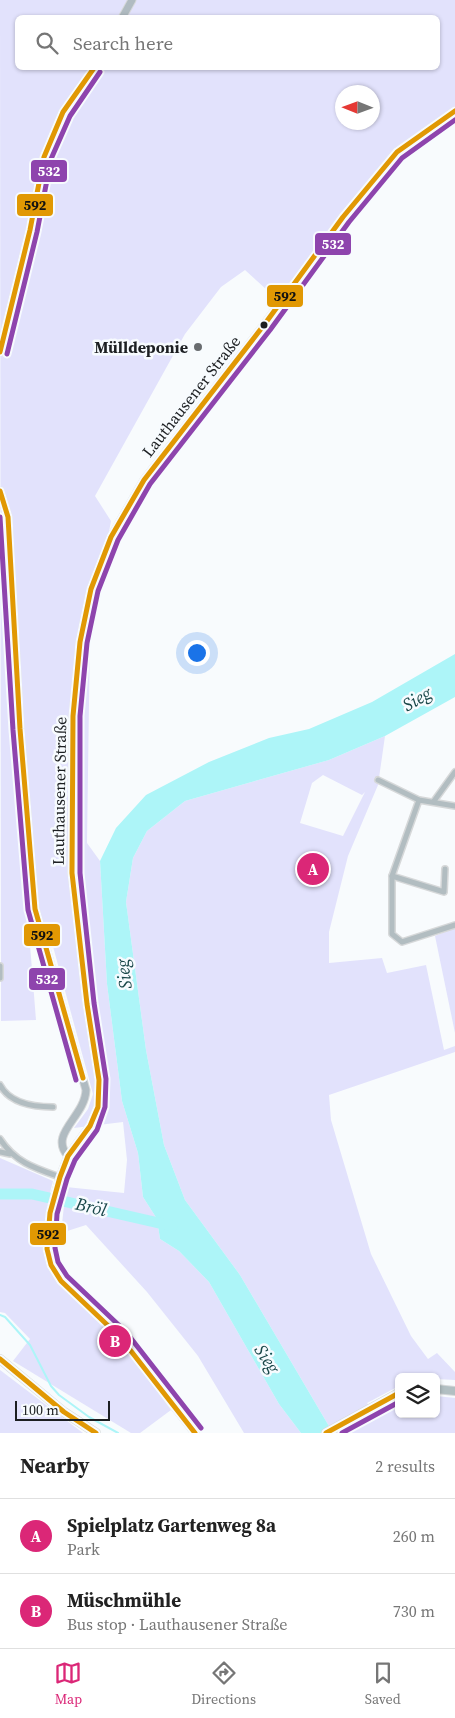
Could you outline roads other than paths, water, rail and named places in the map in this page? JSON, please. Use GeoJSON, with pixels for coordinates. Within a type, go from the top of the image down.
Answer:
{"type":"FeatureCollection","features":[{"type":"Feature","properties":{"kind":"main road"},"geometry":{"type":"LineString","coordinates":[[0,1359],[64,1412],[96,1433]]}},
{"type":"Feature","properties":{"kind":"main road"},"geometry":{"type":"LineString","coordinates":[[440,1389],[455,1391]]}},
{"type":"Feature","properties":{"kind":"main road"},"geometry":{"type":"LineString","coordinates":[[326,1433],[395,1395]]}},
{"type":"Feature","properties":{"kind":"street"},"geometry":{"type":"LineString","coordinates":[[124,15],[132,0]]}},
{"type":"Feature","properties":{"kind":"street"},"geometry":{"type":"LineString","coordinates":[[0,352],[30,230],[44,157],[63,112],[93,70]]}},
{"type":"Feature","properties":{"kind":"street","name":"Lauthausener Straße"},"geometry":{"type":"LineString","coordinates":[[195,1433],[120,1337],[61,1281],[51,1265],[47,1249],[50,1212],[59,1180],[68,1156],[90,1126],[98,1107],[98,1080],[72,873],[73,716],[80,642],[91,589],[111,537],[144,480],[264,325],[343,217],[398,152],[455,111]]}},
{"type":"Feature","properties":{"kind":"street"},"geometry":{"type":"LineString","coordinates":[[0,491],[8,517],[20,729],[35,909],[86,1090],[83,1108],[63,1136],[61,1143],[68,1156]]}},
{"type":"Feature","properties":{"kind":"street"},"geometry":{"type":"LineString","coordinates":[[434,801],[455,772]]}},
{"type":"Feature","properties":{"kind":"street"},"geometry":{"type":"LineString","coordinates":[[378,780],[419,800],[455,806]]}},
{"type":"Feature","properties":{"kind":"street"},"geometry":{"type":"LineString","coordinates":[[419,800],[392,876],[392,934],[402,942],[455,925]]}},
{"type":"Feature","properties":{"kind":"street"},"geometry":{"type":"LineString","coordinates":[[392,876],[444,892],[445,869]]}},
{"type":"Feature","properties":{"kind":"street"},"geometry":{"type":"LineString","coordinates":[[0,966],[0,978]]}},
{"type":"Feature","properties":{"kind":"street"},"geometry":{"type":"LineString","coordinates":[[0,1085],[16,1100],[30,1106],[53,1107]]}},
{"type":"Feature","properties":{"kind":"street"},"geometry":{"type":"LineString","coordinates":[[0,1139],[10,1154]]}},
{"type":"Feature","properties":{"kind":"street"},"geometry":{"type":"LineString","coordinates":[[0,1152],[10,1154],[59,1180]]}},
{"type":"Feature","properties":{"kind":"water","name":"Sieg"},"geometry":{"type":"Polygon","coordinates":[[[455,654],[455,697],[385,736],[329,760],[185,801],[147,831],[133,858],[126,902],[146,1050],[164,1145],[185,1200],[240,1275],[333,1433],[301,1433],[279,1404],[209,1282],[179,1251],[160,1239],[157,1219],[143,1197],[138,1153],[122,1101],[107,984],[100,861],[116,828],[146,795],[209,762],[269,738],[309,729],[372,702],[455,654]]]}},
{"type":"Feature","properties":{"kind":"waterway","name":"Bröl"},"geometry":{"type":"LineString","coordinates":[[0,1194],[32,1194],[172,1226]]}},
{"type":"Feature","properties":{"kind":"waterway"},"geometry":{"type":"LineString","coordinates":[[0,1315],[5,1317],[30,1345],[51,1386],[59,1395],[89,1417],[118,1433]]}},
{"type":"Feature","properties":{"kind":"place","name":"Mülldeponie"},"geometry":{"type":"Point","coordinates":[198,347]}},
{"type":"Feature","properties":{"kind":"place","name":"Spielplatz Gartenweg 8a"},"geometry":{"type":"Point","coordinates":[313,869]}},
{"type":"Feature","properties":{"kind":"place","name":"Müschmühle"},"geometry":{"type":"Point","coordinates":[115,1341]}}]}
